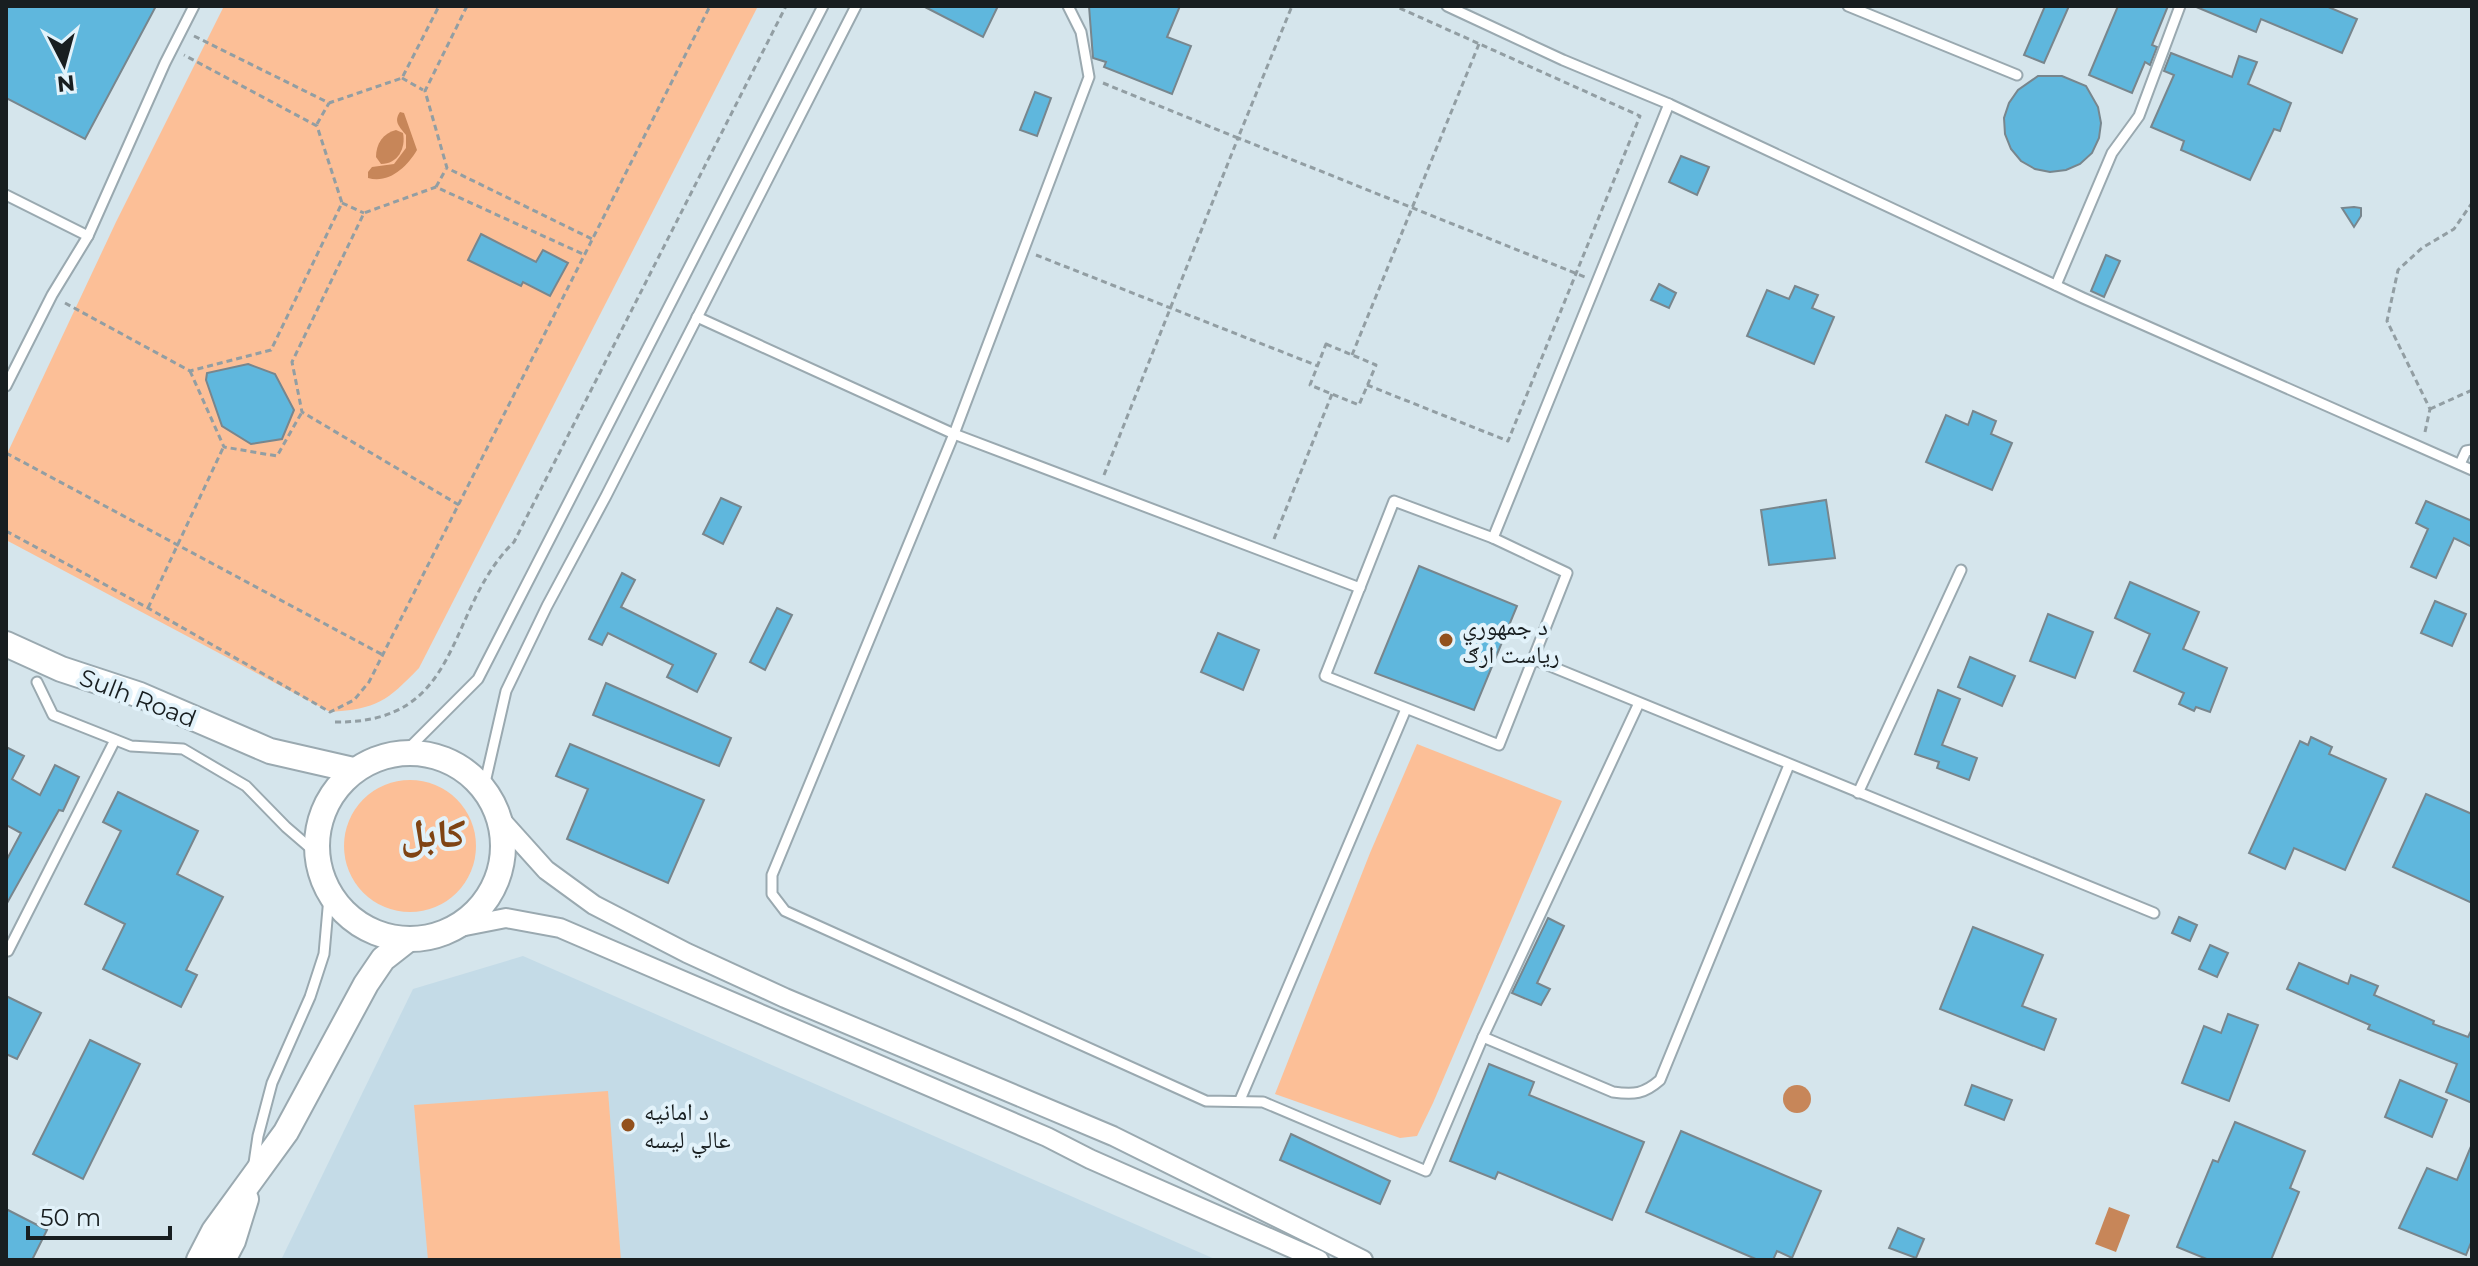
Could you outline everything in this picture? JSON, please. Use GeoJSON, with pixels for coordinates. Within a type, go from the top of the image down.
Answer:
{"type":"FeatureCollection","features":[{"type":"Feature","properties":{"kind":"street","name":"Sulh Road"},"geometry":{"type":"LineString","coordinates":[[6,644],[61,669],[140,695],[270,751],[353,770]]}},
{"type":"Feature","properties":{"kind":"street"},"geometry":{"type":"LineString","coordinates":[[1319,1260],[1047,1137],[560,928],[506,918],[406,941],[362,928],[329,897],[315,852],[318,821],[331,793],[353,770],[405,752],[448,760],[484,787],[501,820],[546,870],[594,905],[687,953],[800,1004],[1113,1136],[1363,1260]]}},
{"type":"Feature","properties":{"kind":"street"},"geometry":{"type":"LineString","coordinates":[[460,927],[489,899],[504,861],[501,820]]}},
{"type":"Feature","properties":{"kind":"street"},"geometry":{"type":"LineString","coordinates":[[199,1260],[214,1231],[286,1132],[366,984],[383,959],[406,941]]}},
{"type":"Feature","properties":{"kind":"street"},"geometry":{"type":"LineString","coordinates":[[223,1260],[233,1241],[253,1175]]}},
{"type":"Feature","properties":{"kind":"street"},"geometry":{"type":"LineString","coordinates":[[1279,1242],[1289,1224]]}},
{"type":"Feature","properties":{"kind":"lane"},"geometry":{"type":"LineString","coordinates":[[6,386],[52,295],[88,236],[194,6]]}},
{"type":"Feature","properties":{"kind":"lane"},"geometry":{"type":"LineString","coordinates":[[405,752],[478,679],[823,6]]}},
{"type":"Feature","properties":{"kind":"lane"},"geometry":{"type":"LineString","coordinates":[[484,787],[506,691],[856,6]]}},
{"type":"Feature","properties":{"kind":"lane"},"geometry":{"type":"LineString","coordinates":[[1068,6],[1081,32],[1089,77],[954,434],[772,875],[772,894],[785,911],[1206,1101],[1263,1102],[1426,1171],[1483,1037],[1639,703]]}},
{"type":"Feature","properties":{"kind":"lane"},"geometry":{"type":"LineString","coordinates":[[1447,6],[1563,60],[1669,104],[2056,285],[2472,470]]}},
{"type":"Feature","properties":{"kind":"lane"},"geometry":{"type":"LineString","coordinates":[[1848,6],[2017,75]]}},
{"type":"Feature","properties":{"kind":"lane"},"geometry":{"type":"LineString","coordinates":[[2056,285],[2112,153],[2139,116],[2180,6]]}},
{"type":"Feature","properties":{"kind":"lane"},"geometry":{"type":"LineString","coordinates":[[1493,538],[1669,104]]}},
{"type":"Feature","properties":{"kind":"lane"},"geometry":{"type":"LineString","coordinates":[[6,195],[88,236]]}},
{"type":"Feature","properties":{"kind":"lane"},"geometry":{"type":"LineString","coordinates":[[697,317],[954,434],[1360,588]]}},
{"type":"Feature","properties":{"kind":"lane"},"geometry":{"type":"LineString","coordinates":[[2460,464],[2469,450]]}},
{"type":"Feature","properties":{"kind":"lane"},"geometry":{"type":"LineString","coordinates":[[1394,501],[1493,538],[1567,573],[1499,745],[1325,676],[1394,501]]}},
{"type":"Feature","properties":{"kind":"lane"},"geometry":{"type":"LineString","coordinates":[[1858,793],[1961,570]]}},
{"type":"Feature","properties":{"kind":"lane"},"geometry":{"type":"LineString","coordinates":[[1533,659],[2154,913]]}},
{"type":"Feature","properties":{"kind":"lane"},"geometry":{"type":"LineString","coordinates":[[37,682],[53,715],[131,746],[183,749],[225,772],[246,786],[315,852]]}},
{"type":"Feature","properties":{"kind":"lane"},"geometry":{"type":"LineString","coordinates":[[1240,1100],[1406,709]]}},
{"type":"Feature","properties":{"kind":"lane"},"geometry":{"type":"LineString","coordinates":[[6,950],[115,740]]}},
{"type":"Feature","properties":{"kind":"lane"},"geometry":{"type":"LineString","coordinates":[[1483,1037],[1613,1092],[1635,1095],[1648,1090],[1660,1080],[1789,765]]}},
{"type":"Feature","properties":{"kind":"lane"},"geometry":{"type":"LineString","coordinates":[[253,1175],[258,1136],[272,1083],[310,997],[324,954],[329,897]]}},
{"type":"Feature","properties":{"kind":"path"},"geometry":{"type":"LineString","coordinates":[[317,126],[329,103],[402,78],[439,6]]}},
{"type":"Feature","properties":{"kind":"path"},"geometry":{"type":"LineString","coordinates":[[342,203],[364,213],[436,187],[447,168],[425,91],[467,6]]}},
{"type":"Feature","properties":{"kind":"path"},"geometry":{"type":"LineString","coordinates":[[6,531],[330,712],[354,700],[369,682],[383,655],[710,6]]}},
{"type":"Feature","properties":{"kind":"path"},"geometry":{"type":"LineString","coordinates":[[335,722],[351,723],[386,716],[413,703],[438,674],[497,558],[514,542],[786,6]]}},
{"type":"Feature","properties":{"kind":"path"},"geometry":{"type":"LineString","coordinates":[[1099,489],[1169,306],[1292,6]]}},
{"type":"Feature","properties":{"kind":"path"},"geometry":{"type":"LineString","coordinates":[[1367,385],[1508,441],[1640,116],[1395,6]]}},
{"type":"Feature","properties":{"kind":"path"},"geometry":{"type":"LineString","coordinates":[[182,30],[329,103]]}},
{"type":"Feature","properties":{"kind":"path"},"geometry":{"type":"LineString","coordinates":[[1352,355],[1479,42]]}},
{"type":"Feature","properties":{"kind":"path"},"geometry":{"type":"LineString","coordinates":[[172,49],[317,126],[342,203],[271,350],[190,371]]}},
{"type":"Feature","properties":{"kind":"path"},"geometry":{"type":"LineString","coordinates":[[1089,77],[1596,281]]}},
{"type":"Feature","properties":{"kind":"path"},"geometry":{"type":"LineString","coordinates":[[402,78],[425,91]]}},
{"type":"Feature","properties":{"kind":"path"},"geometry":{"type":"LineString","coordinates":[[447,168],[593,239]]}},
{"type":"Feature","properties":{"kind":"path"},"geometry":{"type":"LineString","coordinates":[[436,187],[585,255]]}},
{"type":"Feature","properties":{"kind":"path"},"geometry":{"type":"LineString","coordinates":[[2422,448],[2430,409],[2387,321],[2398,270],[2422,248],[2454,229],[2472,203]]}},
{"type":"Feature","properties":{"kind":"path"},"geometry":{"type":"LineString","coordinates":[[224,447],[277,456],[302,412],[292,362],[364,213]]}},
{"type":"Feature","properties":{"kind":"path"},"geometry":{"type":"LineString","coordinates":[[1022,250],[1318,366]]}},
{"type":"Feature","properties":{"kind":"path"},"geometry":{"type":"LineString","coordinates":[[52,295],[190,371],[224,447],[148,608]]}},
{"type":"Feature","properties":{"kind":"path"},"geometry":{"type":"LineString","coordinates":[[1326,344],[1352,355],[1376,365],[1359,405],[1310,385],[1326,344]]}},
{"type":"Feature","properties":{"kind":"path"},"geometry":{"type":"LineString","coordinates":[[2430,409],[2472,390]]}},
{"type":"Feature","properties":{"kind":"path"},"geometry":{"type":"LineString","coordinates":[[1268,553],[1332,394]]}},
{"type":"Feature","properties":{"kind":"path"},"geometry":{"type":"LineString","coordinates":[[302,412],[459,505]]}},
{"type":"Feature","properties":{"kind":"path"},"geometry":{"type":"LineString","coordinates":[[6,453],[383,655]]}},
{"type":"Feature","properties":{"kind":"shaded area"},"geometry":{"type":"Polygon","coordinates":[[[224,6],[758,6],[419,668],[389,696],[359,708],[330,712],[6,540],[6,456],[116,222],[224,6]]]}},
{"type":"Feature","properties":{"kind":"shaded area"},"geometry":{"type":"Polygon","coordinates":[[[400,112],[404,113],[417,150],[397,173],[383,179],[368,178],[372,167],[394,164],[406,148],[406,135],[397,122],[400,112]]]}},
{"type":"Feature","properties":{"kind":"shaded area"},"geometry":{"type":"Polygon","coordinates":[[[396,130],[403,133],[402,149],[392,161],[381,164],[376,157],[377,148],[384,136],[396,130]]]}},
{"type":"Feature","properties":{"kind":"shaded area"},"geometry":{"type":"Polygon","coordinates":[[[1417,744],[1562,801],[1433,1103],[1417,1136],[1400,1138],[1275,1094],[1370,853],[1417,744]]]}},
{"type":"Feature","properties":{"kind":"shaded area"},"geometry":{"type":"Polygon","coordinates":[[[410,780],[435,785],[457,799],[471,821],[476,846],[471,871],[457,893],[435,907],[410,912],[385,907],[363,893],[349,871],[344,846],[349,821],[363,799],[385,785],[410,780]]]}},
{"type":"Feature","properties":{"kind":"shaded area","name":"د امانیه عالي لیسه"},"geometry":{"type":"Polygon","coordinates":[[[523,956],[1217,1260],[281,1260],[413,989],[523,956]]]}},
{"type":"Feature","properties":{"kind":"shaded area"},"geometry":{"type":"Polygon","coordinates":[[[1797,1085],[1807,1089],[1811,1099],[1807,1109],[1797,1113],[1787,1109],[1783,1099],[1787,1089],[1797,1085]]]}},
{"type":"Feature","properties":{"kind":"shaded area"},"geometry":{"type":"Polygon","coordinates":[[[608,1091],[621,1260],[428,1260],[414,1105],[608,1091]]]}},
{"type":"Feature","properties":{"kind":"shaded area"},"geometry":{"type":"Polygon","coordinates":[[[2109,1207],[2130,1215],[2116,1252],[2095,1244],[2109,1207]]]}},
{"type":"Feature","properties":{"kind":"building"},"geometry":{"type":"Polygon","coordinates":[[[6,6],[156,6],[85,139],[6,98],[6,6]]]}},
{"type":"Feature","properties":{"kind":"building"},"geometry":{"type":"Polygon","coordinates":[[[923,6],[998,6],[983,37],[923,6]]]}},
{"type":"Feature","properties":{"kind":"building"},"geometry":{"type":"Polygon","coordinates":[[[1089,6],[1180,6],[1167,37],[1191,46],[1172,94],[1104,67],[1106,62],[1093,58],[1089,6]]]}},
{"type":"Feature","properties":{"kind":"building"},"geometry":{"type":"Polygon","coordinates":[[[2045,6],[2069,6],[2044,63],[2024,55],[2045,6]]]}},
{"type":"Feature","properties":{"kind":"building"},"geometry":{"type":"Polygon","coordinates":[[[2118,6],[2168,6],[2152,45],[2157,47],[2150,65],[2145,62],[2132,93],[2089,75],[2118,6]]]}},
{"type":"Feature","properties":{"kind":"building"},"geometry":{"type":"Polygon","coordinates":[[[2194,6],[2326,6],[2357,19],[2342,53],[2261,19],[2256,32],[2194,6]]]}},
{"type":"Feature","properties":{"kind":"building"},"geometry":{"type":"Polygon","coordinates":[[[2171,53],[2232,77],[2239,56],[2257,62],[2248,84],[2291,103],[2280,131],[2274,129],[2250,180],[2181,150],[2184,141],[2151,127],[2174,75],[2164,71],[2171,53]]]}},
{"type":"Feature","properties":{"kind":"building"},"geometry":{"type":"Polygon","coordinates":[[[2038,76],[2062,76],[2086,86],[2098,107],[2101,123],[2092,153],[2080,164],[2066,170],[2050,172],[2035,169],[2021,161],[2011,149],[2005,134],[2004,118],[2009,103],[2018,90],[2038,76]]]}},
{"type":"Feature","properties":{"kind":"building"},"geometry":{"type":"Polygon","coordinates":[[[1035,92],[1051,98],[1037,136],[1020,130],[1035,92]]]}},
{"type":"Feature","properties":{"kind":"building"},"geometry":{"type":"Polygon","coordinates":[[[1681,156],[1709,167],[1697,195],[1669,182],[1681,156]]]}},
{"type":"Feature","properties":{"kind":"building"},"geometry":{"type":"Polygon","coordinates":[[[2342,208],[2361,208],[2361,216],[2354,227],[2342,208]]]}},
{"type":"Feature","properties":{"kind":"building"},"geometry":{"type":"Polygon","coordinates":[[[481,234],[536,262],[543,250],[568,263],[550,296],[523,282],[521,286],[468,260],[481,234]]]}},
{"type":"Feature","properties":{"kind":"building"},"geometry":{"type":"Polygon","coordinates":[[[2106,255],[2120,261],[2104,297],[2091,291],[2106,255]]]}},
{"type":"Feature","properties":{"kind":"building"},"geometry":{"type":"Polygon","coordinates":[[[1659,284],[1676,293],[1669,308],[1651,300],[1659,284]]]}},
{"type":"Feature","properties":{"kind":"building"},"geometry":{"type":"Polygon","coordinates":[[[1795,286],[1818,295],[1812,308],[1834,317],[1814,364],[1747,336],[1767,290],[1789,299],[1795,286]]]}},
{"type":"Feature","properties":{"kind":"building"},"geometry":{"type":"Polygon","coordinates":[[[248,364],[275,374],[294,410],[282,439],[251,444],[222,426],[206,380],[207,373],[248,364]]]}},
{"type":"Feature","properties":{"kind":"building"},"geometry":{"type":"Polygon","coordinates":[[[1973,411],[1996,421],[1991,434],[2012,443],[1992,490],[1926,462],[1946,415],[1968,425],[1973,411]]]}},
{"type":"Feature","properties":{"kind":"building"},"geometry":{"type":"Polygon","coordinates":[[[721,498],[741,507],[723,544],[703,534],[721,498]]]}},
{"type":"Feature","properties":{"kind":"building"},"geometry":{"type":"Polygon","coordinates":[[[1826,500],[1835,558],[1769,565],[1761,510],[1826,500]]]}},
{"type":"Feature","properties":{"kind":"building"},"geometry":{"type":"Polygon","coordinates":[[[2426,501],[2472,521],[2472,547],[2454,538],[2436,578],[2411,567],[2428,529],[2416,523],[2426,501]]]}},
{"type":"Feature","properties":{"kind":"building","name":"د جمهوري ریاست ارګ"},"geometry":{"type":"Polygon","coordinates":[[[1419,566],[1517,606],[1474,710],[1375,673],[1419,566]]]}},
{"type":"Feature","properties":{"kind":"building"},"geometry":{"type":"Polygon","coordinates":[[[622,573],[635,580],[621,607],[716,654],[697,692],[667,677],[673,665],[608,633],[602,645],[589,639],[622,573]]]}},
{"type":"Feature","properties":{"kind":"building"},"geometry":{"type":"Polygon","coordinates":[[[2130,582],[2199,612],[2183,649],[2227,668],[2210,712],[2196,707],[2194,711],[2179,704],[2184,693],[2134,671],[2150,634],[2115,618],[2130,582]]]}},
{"type":"Feature","properties":{"kind":"building"},"geometry":{"type":"Polygon","coordinates":[[[2435,601],[2466,614],[2452,646],[2421,633],[2435,601]]]}},
{"type":"Feature","properties":{"kind":"building"},"geometry":{"type":"Polygon","coordinates":[[[777,608],[792,615],[765,670],[750,662],[777,608]]]}},
{"type":"Feature","properties":{"kind":"building"},"geometry":{"type":"Polygon","coordinates":[[[2048,614],[2093,632],[2075,678],[2030,661],[2048,614]]]}},
{"type":"Feature","properties":{"kind":"building"},"geometry":{"type":"Polygon","coordinates":[[[1218,633],[1259,650],[1243,690],[1201,672],[1218,633]]]}},
{"type":"Feature","properties":{"kind":"building"},"geometry":{"type":"Polygon","coordinates":[[[1970,657],[2015,676],[2002,706],[1958,687],[1970,657]]]}},
{"type":"Feature","properties":{"kind":"building"},"geometry":{"type":"Polygon","coordinates":[[[606,683],[731,738],[719,766],[593,715],[606,683]]]}},
{"type":"Feature","properties":{"kind":"building"},"geometry":{"type":"Polygon","coordinates":[[[1938,690],[1960,699],[1942,745],[1977,758],[1969,780],[1937,768],[1939,762],[1915,754],[1938,690]]]}},
{"type":"Feature","properties":{"kind":"building"},"geometry":{"type":"Polygon","coordinates":[[[2311,737],[2332,747],[2329,754],[2386,779],[2345,870],[2294,848],[2285,869],[2249,853],[2300,741],[2308,745],[2311,737]]]}},
{"type":"Feature","properties":{"kind":"building"},"geometry":{"type":"Polygon","coordinates":[[[570,744],[704,800],[668,883],[567,839],[588,789],[556,776],[570,744]]]}},
{"type":"Feature","properties":{"kind":"building"},"geometry":{"type":"Polygon","coordinates":[[[6,747],[24,756],[12,779],[40,795],[55,765],[79,777],[63,811],[59,810],[6,905],[6,861],[21,833],[6,825],[6,747]]]}},
{"type":"Feature","properties":{"kind":"building"},"geometry":{"type":"Polygon","coordinates":[[[118,792],[198,831],[177,874],[223,897],[186,970],[197,975],[181,1007],[103,969],[125,924],[85,904],[121,831],[103,822],[118,792]]]}},
{"type":"Feature","properties":{"kind":"building"},"geometry":{"type":"Polygon","coordinates":[[[2426,794],[2472,814],[2472,903],[2393,867],[2426,794]]]}},
{"type":"Feature","properties":{"kind":"building"},"geometry":{"type":"Polygon","coordinates":[[[2179,917],[2197,925],[2190,941],[2172,933],[2179,917]]]}},
{"type":"Feature","properties":{"kind":"building"},"geometry":{"type":"Polygon","coordinates":[[[1548,918],[1564,926],[1537,983],[1550,989],[1541,1005],[1512,993],[1548,918]]]}},
{"type":"Feature","properties":{"kind":"building"},"geometry":{"type":"Polygon","coordinates":[[[1973,927],[2043,955],[2022,1006],[2056,1019],[2044,1050],[1940,1009],[1973,927]]]}},
{"type":"Feature","properties":{"kind":"building"},"geometry":{"type":"Polygon","coordinates":[[[2210,945],[2228,953],[2217,977],[2199,969],[2210,945]]]}},
{"type":"Feature","properties":{"kind":"building"},"geometry":{"type":"Polygon","coordinates":[[[2299,963],[2348,984],[2351,975],[2378,986],[2374,995],[2434,1021],[2433,1024],[2468,1037],[2472,1029],[2472,1103],[2446,1092],[2457,1064],[2368,1029],[2370,1025],[2287,989],[2299,963]]]}},
{"type":"Feature","properties":{"kind":"building"},"geometry":{"type":"Polygon","coordinates":[[[6,996],[41,1013],[17,1059],[6,1054],[6,996]]]}},
{"type":"Feature","properties":{"kind":"building"},"geometry":{"type":"Polygon","coordinates":[[[2228,1014],[2258,1025],[2229,1101],[2182,1083],[2204,1026],[2221,1033],[2228,1014]]]}},
{"type":"Feature","properties":{"kind":"building"},"geometry":{"type":"Polygon","coordinates":[[[90,1040],[140,1064],[83,1179],[33,1154],[90,1040]]]}},
{"type":"Feature","properties":{"kind":"building"},"geometry":{"type":"Polygon","coordinates":[[[1489,1064],[1534,1082],[1529,1095],[1644,1142],[1612,1220],[1498,1172],[1495,1179],[1450,1161],[1489,1064]]]}},
{"type":"Feature","properties":{"kind":"building"},"geometry":{"type":"Polygon","coordinates":[[[2400,1080],[2447,1100],[2432,1137],[2385,1117],[2400,1080]]]}},
{"type":"Feature","properties":{"kind":"building"},"geometry":{"type":"Polygon","coordinates":[[[1972,1085],[2012,1100],[2004,1120],[1965,1105],[1972,1085]]]}},
{"type":"Feature","properties":{"kind":"building"},"geometry":{"type":"Polygon","coordinates":[[[2235,1122],[2305,1151],[2290,1188],[2299,1192],[2271,1260],[2209,1260],[2177,1247],[2213,1160],[2218,1162],[2235,1122]]]}},
{"type":"Feature","properties":{"kind":"building"},"geometry":{"type":"Polygon","coordinates":[[[1681,1131],[1821,1191],[1792,1258],[1777,1251],[1773,1260],[1758,1260],[1646,1212],[1681,1131]]]}},
{"type":"Feature","properties":{"kind":"building"},"geometry":{"type":"Polygon","coordinates":[[[1291,1134],[1390,1181],[1380,1204],[1280,1160],[1291,1134]]]}},
{"type":"Feature","properties":{"kind":"building"},"geometry":{"type":"Polygon","coordinates":[[[2472,1144],[2472,1240],[2466,1255],[2399,1228],[2427,1168],[2457,1180],[2472,1144]]]}},
{"type":"Feature","properties":{"kind":"building"},"geometry":{"type":"Polygon","coordinates":[[[6,1209],[47,1230],[32,1260],[6,1260],[6,1209]]]}},
{"type":"Feature","properties":{"kind":"building"},"geometry":{"type":"Polygon","coordinates":[[[1898,1228],[1924,1239],[1916,1258],[1889,1248],[1898,1228]]]}},
{"type":"Feature","properties":{"kind":"place","name":"د جمهوري ریاست ارګ"},"geometry":{"type":"Point","coordinates":[1446,640]}},
{"type":"Feature","properties":{"kind":"place","name":"د امانیه عالي لیسه"},"geometry":{"type":"Point","coordinates":[628,1125]}},
{"type":"Feature","properties":{"kind":"district","name":"کابل"},"geometry":{"type":"Point","coordinates":[433,832]}}]}
